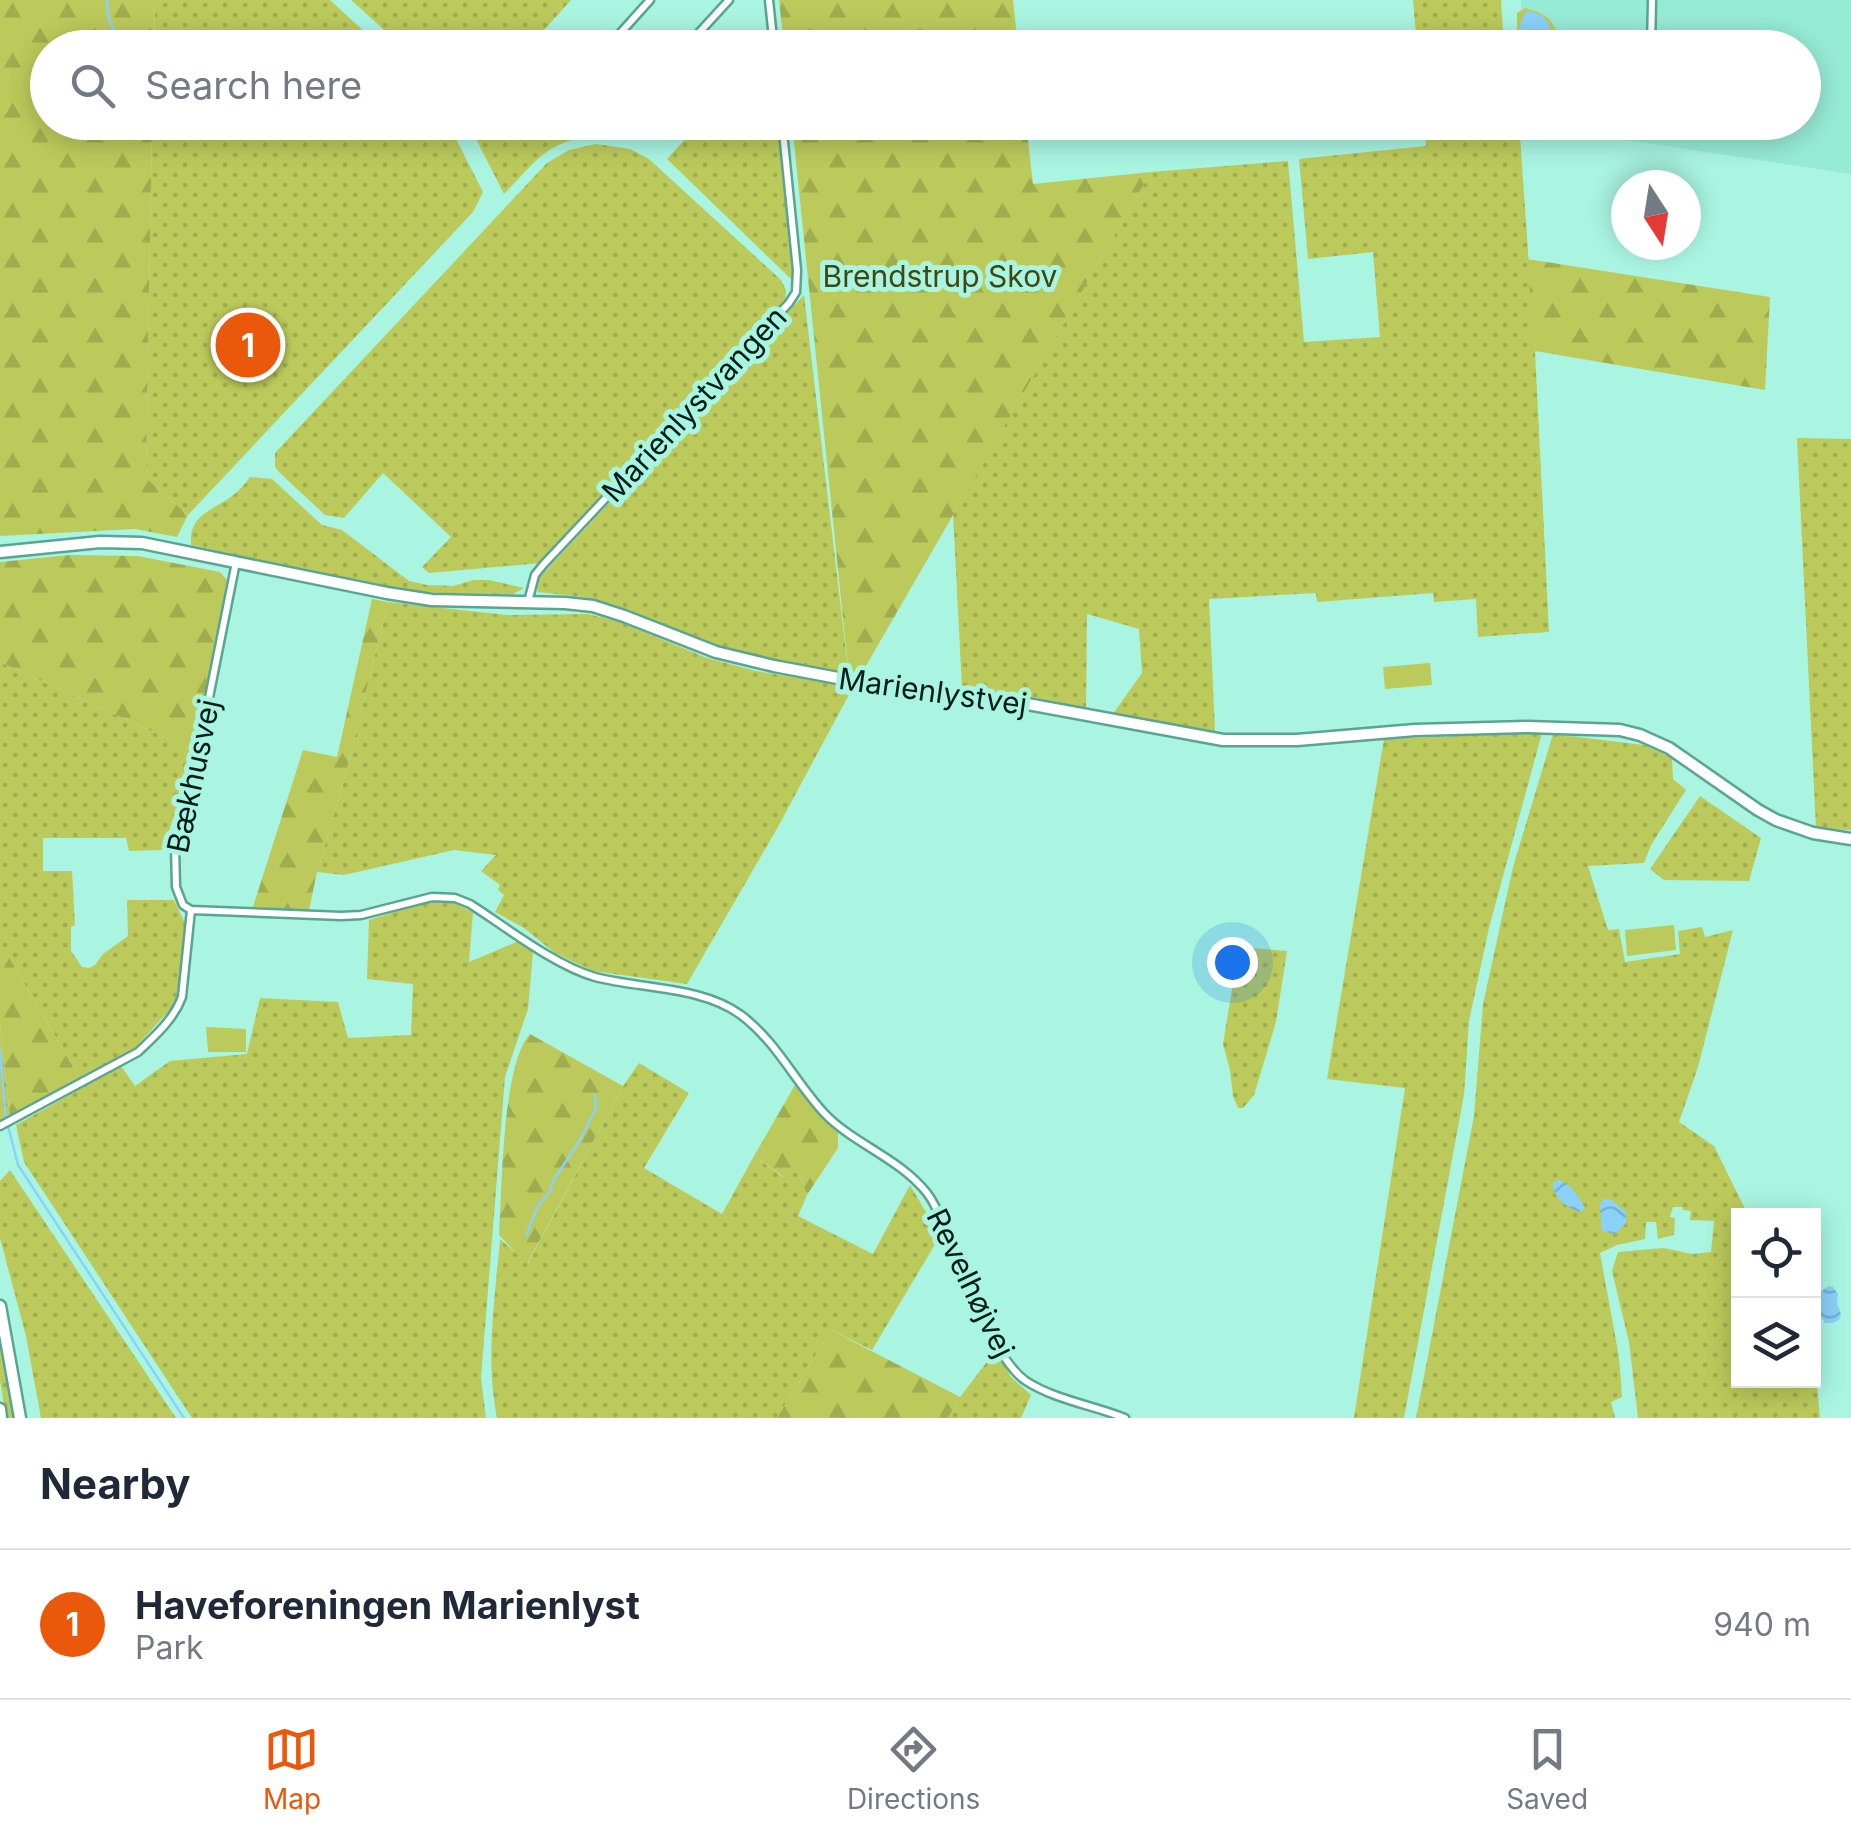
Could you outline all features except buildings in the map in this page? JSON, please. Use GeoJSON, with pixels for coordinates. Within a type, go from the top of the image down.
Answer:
{"type":"FeatureCollection","features":[{"type":"Feature","properties":{"kind":"street"},"geometry":{"type":"LineString","coordinates":[[622,30],[650,0]]}},
{"type":"Feature","properties":{"kind":"street"},"geometry":{"type":"LineString","coordinates":[[702,30],[729,0]]}},
{"type":"Feature","properties":{"kind":"street"},"geometry":{"type":"LineString","coordinates":[[768,0],[772,30]]}},
{"type":"Feature","properties":{"kind":"street"},"geometry":{"type":"LineString","coordinates":[[1651,30],[1652,0]]}},
{"type":"Feature","properties":{"kind":"street","name":"Marienlystvangen"},"geometry":{"type":"LineString","coordinates":[[528,602],[535,574],[543,564],[796,292],[798,270],[784,140]]}},
{"type":"Feature","properties":{"kind":"street","name":"Marienlystvej"},"geometry":{"type":"LineString","coordinates":[[0,552],[120,542],[162,546],[330,583],[432,600],[593,606],[716,652],[774,666],[890,688],[1012,701],[1223,740],[1297,740],[1415,730],[1620,730],[1640,734],[1669,748],[1776,820],[1812,833],[1851,839]]}},
{"type":"Feature","properties":{"kind":"street","name":"Bækhusvej"},"geometry":{"type":"LineString","coordinates":[[0,1126],[138,1052],[178,1009],[191,910],[183,905],[176,886],[175,846],[196,764],[236,562]]}},
{"type":"Feature","properties":{"kind":"street","name":"Revelhøjvej"},"geometry":{"type":"LineString","coordinates":[[191,910],[361,915],[432,897],[455,898],[580,971],[683,992],[729,1007],[770,1042],[826,1116],[899,1166],[927,1192],[992,1335],[1015,1372],[1037,1387],[1126,1418]]}},
{"type":"Feature","properties":{"kind":"street"},"geometry":{"type":"LineString","coordinates":[[0,1306],[20,1418]]}},
{"type":"Feature","properties":{"kind":"street"},"geometry":{"type":"LineString","coordinates":[[0,1409],[1,1418]]}},
{"type":"Feature","properties":{"kind":"shaded area"},"geometry":{"type":"Polygon","coordinates":[[[1521,0],[1851,0],[1851,174],[1626,140],[1821,140],[1821,30],[1521,30],[1521,0]]]}},
{"type":"Feature","properties":{"kind":"green space"},"geometry":{"type":"Polygon","coordinates":[[[0,0],[155,0],[154,30],[30,30],[30,140],[152,140],[146,478],[188,515],[177,537],[135,529],[0,536],[0,0]]]}},
{"type":"Feature","properties":{"kind":"green space"},"geometry":{"type":"Polygon","coordinates":[[[155,0],[330,0],[363,30],[154,30],[155,0]]]}},
{"type":"Feature","properties":{"kind":"green space"},"geometry":{"type":"Polygon","coordinates":[[[351,0],[571,0],[544,30],[384,30],[351,0]]]}},
{"type":"Feature","properties":{"kind":"green space"},"geometry":{"type":"Polygon","coordinates":[[[779,0],[1013,0],[1016,30],[782,30],[779,0]]]}},
{"type":"Feature","properties":{"kind":"green space"},"geometry":{"type":"Polygon","coordinates":[[[1413,0],[1501,0],[1503,30],[1416,30],[1413,0]]]}},
{"type":"Feature","properties":{"kind":"green space"},"geometry":{"type":"Polygon","coordinates":[[[1525,8],[1536,11],[1548,18],[1556,30],[1517,30],[1517,13],[1525,8]]]}},
{"type":"Feature","properties":{"kind":"green space"},"geometry":{"type":"Polygon","coordinates":[[[152,140],[457,140],[483,192],[473,212],[188,515],[146,478],[152,140]]]}},
{"type":"Feature","properties":{"kind":"green space"},"geometry":{"type":"Polygon","coordinates":[[[477,140],[572,140],[546,152],[504,194],[477,140]]]}},
{"type":"Feature","properties":{"kind":"green space"},"geometry":{"type":"Polygon","coordinates":[[[684,140],[780,140],[792,280],[667,159],[684,140]]]}},
{"type":"Feature","properties":{"kind":"green space","name":"Brendstrup Skov"},"geometry":{"type":"Polygon","coordinates":[[[794,140],[1028,140],[1033,184],[1151,172],[859,678],[849,677],[794,140]]]}},
{"type":"Feature","properties":{"kind":"green space"},"geometry":{"type":"Polygon","coordinates":[[[1426,140],[1520,140],[1549,632],[1478,637],[1476,599],[1434,602],[1433,593],[1317,602],[1316,593],[1209,599],[1215,731],[1112,715],[1142,673],[1139,629],[1087,614],[1086,709],[1024,695],[962,688],[953,514],[1151,172],[1288,161],[1304,342],[1380,337],[1373,252],[1308,259],[1299,159],[1426,146],[1426,140]]]}},
{"type":"Feature","properties":{"kind":"green space"},"geometry":{"type":"Polygon","coordinates":[[[596,144],[630,149],[649,159],[781,280],[785,300],[540,563],[429,573],[422,567],[451,537],[383,473],[344,518],[325,515],[275,467],[275,453],[547,163],[569,150],[596,144]]]}},
{"type":"Feature","properties":{"kind":"green space"},"geometry":{"type":"Polygon","coordinates":[[[1527,259],[1770,297],[1765,390],[1535,351],[1527,259]]]}},
{"type":"Feature","properties":{"kind":"green space"},"geometry":{"type":"Polygon","coordinates":[[[804,295],[849,677],[735,653],[612,604],[538,592],[536,582],[550,566],[804,295]]]}},
{"type":"Feature","properties":{"kind":"green space"},"geometry":{"type":"Polygon","coordinates":[[[1797,438],[1851,439],[1851,830],[1816,829],[1797,438]]]}},
{"type":"Feature","properties":{"kind":"green space"},"geometry":{"type":"Polygon","coordinates":[[[250,477],[272,479],[322,525],[342,530],[409,581],[453,586],[489,580],[524,588],[513,594],[394,589],[191,545],[198,520],[235,494],[250,477]]]}},
{"type":"Feature","properties":{"kind":"green space"},"geometry":{"type":"Polygon","coordinates":[[[69,555],[138,556],[220,572],[227,580],[195,751],[0,662],[0,562],[69,555]]]}},
{"type":"Feature","properties":{"kind":"green space"},"geometry":{"type":"Polygon","coordinates":[[[372,599],[388,602],[309,910],[253,907],[303,750],[337,757],[372,599]]]}},
{"type":"Feature","properties":{"kind":"green space"},"geometry":{"type":"Polygon","coordinates":[[[388,602],[507,615],[588,614],[620,622],[707,658],[756,671],[853,687],[687,984],[593,971],[555,953],[524,928],[495,912],[504,895],[498,890],[500,885],[481,871],[496,855],[454,850],[344,875],[317,872],[388,602]]]}},
{"type":"Feature","properties":{"kind":"green space"},"geometry":{"type":"Polygon","coordinates":[[[0,662],[195,751],[163,850],[129,851],[126,838],[43,838],[43,871],[72,871],[75,925],[71,927],[71,951],[82,967],[95,965],[128,936],[127,900],[174,900],[185,923],[179,994],[174,1005],[134,1049],[80,1079],[6,952],[0,952],[0,662]]]}},
{"type":"Feature","properties":{"kind":"green space"},"geometry":{"type":"Polygon","coordinates":[[[1430,663],[1432,685],[1385,689],[1383,667],[1430,663]]]}},
{"type":"Feature","properties":{"kind":"green space"},"geometry":{"type":"Polygon","coordinates":[[[1542,733],[1489,928],[1469,1021],[1464,1095],[1404,1418],[1354,1418],[1405,1088],[1327,1079],[1384,739],[1542,733]]]}},
{"type":"Feature","properties":{"kind":"green space"},"geometry":{"type":"Polygon","coordinates":[[[1553,734],[1644,745],[1672,758],[1673,779],[1686,790],[1644,863],[1588,866],[1608,930],[1619,929],[1625,962],[1680,954],[1678,931],[1702,927],[1705,937],[1733,930],[1698,1067],[1679,1122],[1714,1146],[1745,1208],[1731,1208],[1731,1388],[1817,1388],[1820,1418],[1638,1418],[1629,1342],[1612,1271],[1618,1252],[1663,1248],[1692,1254],[1711,1252],[1714,1221],[1690,1220],[1691,1211],[1673,1207],[1670,1217],[1675,1218],[1674,1235],[1658,1239],[1656,1222],[1646,1222],[1645,1239],[1600,1253],[1619,1357],[1622,1397],[1611,1402],[1615,1418],[1416,1418],[1474,1116],[1483,1004],[1513,867],[1553,734]]]}},
{"type":"Feature","properties":{"kind":"green space"},"geometry":{"type":"Polygon","coordinates":[[[1700,796],[1761,838],[1749,881],[1664,880],[1650,869],[1700,796]]]}},
{"type":"Feature","properties":{"kind":"green space"},"geometry":{"type":"Polygon","coordinates":[[[449,901],[473,912],[469,962],[519,941],[533,952],[528,1009],[505,1077],[481,1378],[486,1418],[192,1418],[24,1162],[16,1125],[121,1066],[135,1086],[170,1061],[247,1054],[260,998],[338,1002],[348,1038],[411,1035],[413,984],[367,979],[369,920],[424,903],[449,901]]]}},
{"type":"Feature","properties":{"kind":"green space"},"geometry":{"type":"Polygon","coordinates":[[[1674,925],[1676,950],[1627,956],[1625,930],[1674,925]]]}},
{"type":"Feature","properties":{"kind":"green space"},"geometry":{"type":"Polygon","coordinates":[[[1239,947],[1287,951],[1276,1022],[1254,1095],[1243,1108],[1238,1108],[1233,1096],[1223,1044],[1239,947]]]}},
{"type":"Feature","properties":{"kind":"green space"},"geometry":{"type":"Polygon","coordinates":[[[0,952],[6,952],[80,1079],[10,1116],[0,1024],[0,952]]]}},
{"type":"Feature","properties":{"kind":"green space"},"geometry":{"type":"Polygon","coordinates":[[[0,1024],[10,1116],[0,1121],[0,1024]]]}},
{"type":"Feature","properties":{"kind":"green space"},"geometry":{"type":"Polygon","coordinates":[[[206,1027],[246,1029],[246,1052],[208,1052],[206,1027]]]}},
{"type":"Feature","properties":{"kind":"green space"},"geometry":{"type":"Polygon","coordinates":[[[530,1034],[623,1086],[527,1264],[499,1235],[509,1099],[521,1050],[530,1034]]]}},
{"type":"Feature","properties":{"kind":"green space"},"geometry":{"type":"Polygon","coordinates":[[[639,1063],[689,1093],[644,1168],[722,1214],[754,1156],[783,1177],[792,1170],[800,1175],[807,1195],[798,1216],[873,1254],[910,1185],[940,1236],[872,1350],[831,1330],[777,1418],[497,1418],[491,1351],[500,1239],[528,1263],[639,1063]]]}},
{"type":"Feature","properties":{"kind":"green space"},"geometry":{"type":"Polygon","coordinates":[[[795,1085],[838,1129],[838,1148],[807,1195],[800,1175],[792,1171],[784,1177],[754,1156],[795,1085]]]}},
{"type":"Feature","properties":{"kind":"green space"},"geometry":{"type":"Polygon","coordinates":[[[10,1170],[176,1418],[41,1418],[26,1336],[0,1238],[0,1181],[10,1170]]]}},
{"type":"Feature","properties":{"kind":"green space"},"geometry":{"type":"Polygon","coordinates":[[[831,1330],[960,1397],[948,1418],[777,1418],[831,1330]]]}},
{"type":"Feature","properties":{"kind":"green space"},"geometry":{"type":"Polygon","coordinates":[[[0,1334],[14,1418],[6,1418],[0,1380],[0,1334]]]}},
{"type":"Feature","properties":{"kind":"green space"},"geometry":{"type":"Polygon","coordinates":[[[996,1350],[1011,1377],[1031,1395],[1021,1418],[948,1418],[960,1397],[996,1350]]]}},
{"type":"Feature","properties":{"kind":"water"},"geometry":{"type":"Polygon","coordinates":[[[1524,14],[1538,14],[1550,30],[1519,30],[1524,14]]]}},
{"type":"Feature","properties":{"kind":"water"},"geometry":{"type":"Polygon","coordinates":[[[1559,1180],[1577,1195],[1585,1208],[1580,1212],[1557,1197],[1553,1182],[1559,1180]]]}},
{"type":"Feature","properties":{"kind":"water"},"geometry":{"type":"Polygon","coordinates":[[[1603,1199],[1610,1199],[1626,1212],[1626,1223],[1615,1234],[1602,1231],[1603,1199]]]}},
{"type":"Feature","properties":{"kind":"water"},"geometry":{"type":"Polygon","coordinates":[[[1829,1286],[1838,1294],[1839,1320],[1825,1323],[1821,1316],[1821,1291],[1829,1286]]]}},
{"type":"Feature","properties":{"kind":"waterway"},"geometry":{"type":"LineString","coordinates":[[107,0],[114,30]]}},
{"type":"Feature","properties":{"kind":"waterway"},"geometry":{"type":"LineString","coordinates":[[0,1050],[6,1119]]}},
{"type":"Feature","properties":{"kind":"waterway"},"geometry":{"type":"LineString","coordinates":[[526,1236],[538,1206],[551,1190],[596,1108],[595,1095]]}},
{"type":"Feature","properties":{"kind":"waterway"},"geometry":{"type":"LineString","coordinates":[[8,1126],[18,1165],[184,1418]]}},
{"type":"Feature","properties":{"kind":"place","name":"Haveforeningen Marienlyst"},"geometry":{"type":"Point","coordinates":[248,345]}}]}
